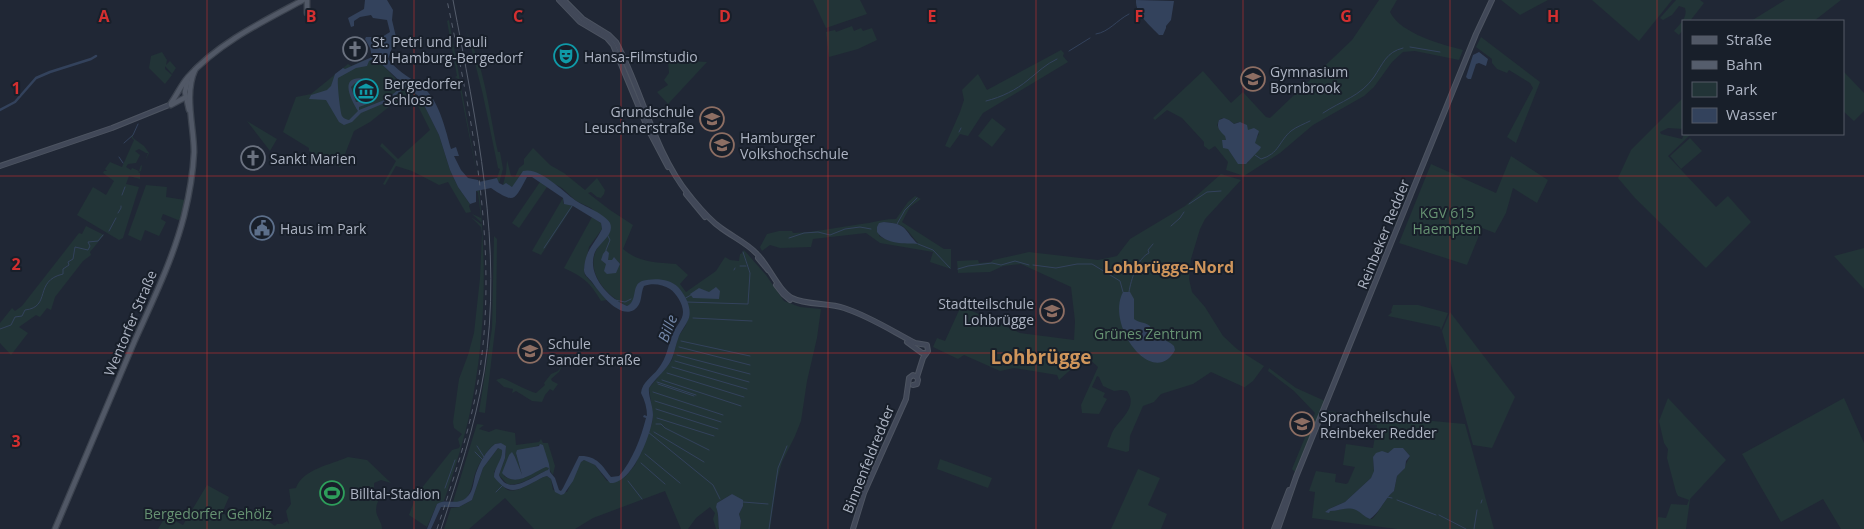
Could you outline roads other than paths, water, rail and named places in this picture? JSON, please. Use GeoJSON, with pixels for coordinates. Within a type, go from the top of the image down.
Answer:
{"type":"FeatureCollection","features":[{"type":"Feature","properties":{"kind":"main road"},"geometry":{"type":"LineString","coordinates":[[170,104],[189,76],[217,50],[288,8],[294,1],[303,0]]}},
{"type":"Feature","properties":{"kind":"main road"},"geometry":{"type":"LineString","coordinates":[[307,0],[307,13]]}},
{"type":"Feature","properties":{"kind":"main road"},"geometry":{"type":"LineString","coordinates":[[559,0],[580,22],[608,40],[622,59]]}},
{"type":"Feature","properties":{"kind":"main road"},"geometry":{"type":"LineString","coordinates":[[564,0],[586,21],[611,36],[650,128],[674,172],[689,194],[713,222],[764,261],[781,288],[789,296],[800,301],[848,309],[922,345],[925,344],[928,347],[928,351],[921,362],[917,377],[918,382],[913,385],[909,382],[909,379],[918,363],[922,345]]}},
{"type":"Feature","properties":{"kind":"main road","name":"Reinbeker Redder"},"geometry":{"type":"LineString","coordinates":[[1278,529],[1296,477],[1476,34],[1492,0]]}},
{"type":"Feature","properties":{"kind":"main road"},"geometry":{"type":"LineString","coordinates":[[0,166],[112,128],[179,102],[187,97],[196,70]]}},
{"type":"Feature","properties":{"kind":"main road","name":"Wentorfer Straße"},"geometry":{"type":"LineString","coordinates":[[55,529],[178,239],[187,204],[193,164],[191,113],[187,97],[189,76]]}},
{"type":"Feature","properties":{"kind":"main road"},"geometry":{"type":"LineString","coordinates":[[170,104],[180,96],[187,97]]}},
{"type":"Feature","properties":{"kind":"main road"},"geometry":{"type":"LineString","coordinates":[[179,102],[191,113]]}},
{"type":"Feature","properties":{"kind":"main road"},"geometry":{"type":"LineString","coordinates":[[848,309],[926,353]]}},
{"type":"Feature","properties":{"kind":"main road"},"geometry":{"type":"LineString","coordinates":[[912,376],[917,377]]}},
{"type":"Feature","properties":{"kind":"main road","name":"Binnenfeldredder"},"geometry":{"type":"LineString","coordinates":[[906,399],[909,382]]}},
{"type":"Feature","properties":{"kind":"main road","name":"Binnenfeldredder"},"geometry":{"type":"LineString","coordinates":[[853,529],[864,493],[913,385]]}},
{"type":"Feature","properties":{"kind":"main road","name":"Reinbeker Redder"},"geometry":{"type":"LineString","coordinates":[[1274,529],[1284,499],[1296,477]]}},
{"type":"Feature","properties":{"kind":"water"},"geometry":{"type":"Polygon","coordinates":[[[365,0],[387,0],[393,10],[392,20],[396,37],[388,59],[423,87],[432,97],[442,119],[451,149],[456,147],[459,156],[454,156],[461,170],[468,178],[478,180],[479,182],[497,178],[499,183],[503,185],[506,183],[512,187],[523,171],[537,173],[578,202],[604,217],[610,223],[609,235],[595,252],[593,260],[596,277],[613,297],[627,306],[632,301],[635,289],[639,283],[656,279],[666,280],[674,284],[686,299],[690,313],[689,318],[667,367],[649,388],[653,415],[645,445],[633,467],[626,476],[618,481],[610,483],[595,465],[584,460],[581,462],[573,481],[564,494],[561,495],[555,492],[551,479],[547,476],[518,489],[509,489],[499,483],[494,477],[502,454],[502,450],[498,448],[483,468],[472,500],[459,507],[441,507],[431,529],[427,529],[437,504],[440,502],[459,501],[469,495],[481,461],[495,444],[501,443],[506,446],[505,458],[499,475],[503,482],[509,484],[522,483],[548,470],[549,468],[546,467],[524,478],[513,480],[507,478],[502,473],[512,452],[522,475],[516,453],[517,450],[539,446],[540,444],[543,445],[549,464],[550,472],[561,491],[579,456],[594,459],[611,477],[619,476],[636,449],[646,418],[643,417],[644,415],[647,416],[646,404],[641,393],[642,389],[663,360],[673,333],[682,318],[683,309],[679,299],[672,291],[667,287],[657,284],[644,286],[640,302],[634,310],[622,311],[610,303],[584,272],[588,252],[602,229],[601,223],[573,206],[564,204],[563,198],[532,177],[527,177],[513,198],[491,188],[476,191],[476,202],[470,204],[458,187],[450,170],[439,135],[420,97],[406,87],[387,102],[361,113],[352,122],[344,125],[339,122],[326,100],[309,99],[311,95],[327,90],[331,86],[335,74],[343,68],[345,69],[372,57],[365,39],[366,37],[382,37],[390,32],[387,20],[373,18],[371,15],[360,17],[354,21],[354,26],[351,27],[348,18],[364,9],[365,0]],[[375,58],[369,61],[367,66],[356,68],[338,78],[342,116],[349,120],[358,111],[348,88],[352,80],[357,78],[366,79],[370,85],[368,87],[363,81],[355,83],[351,87],[356,102],[369,101],[370,103],[359,107],[359,110],[387,99],[404,85],[375,58]]]}},
{"type":"Feature","properties":{"kind":"water"},"geometry":{"type":"Polygon","coordinates":[[[1136,0],[1174,1],[1171,20],[1166,26],[1163,35],[1159,35],[1144,19],[1138,10],[1136,0]]]}},
{"type":"Feature","properties":{"kind":"water"},"geometry":{"type":"Polygon","coordinates":[[[1479,52],[1488,59],[1486,66],[1479,63],[1476,64],[1471,79],[1468,79],[1466,77],[1473,55],[1479,52]]]}},
{"type":"Feature","properties":{"kind":"water"},"geometry":{"type":"Polygon","coordinates":[[[1224,118],[1234,124],[1240,122],[1247,125],[1248,130],[1254,128],[1259,131],[1255,143],[1261,147],[1246,164],[1238,164],[1228,149],[1223,148],[1222,140],[1226,140],[1218,125],[1219,120],[1224,118]]]}},
{"type":"Feature","properties":{"kind":"water"},"geometry":{"type":"Polygon","coordinates":[[[884,222],[902,226],[918,244],[885,239],[877,232],[879,223],[884,222]]]}},
{"type":"Feature","properties":{"kind":"water"},"geometry":{"type":"Polygon","coordinates":[[[606,250],[609,253],[608,260],[612,260],[614,257],[620,264],[616,273],[607,274],[604,271],[606,264],[601,260],[606,250]]]}},
{"type":"Feature","properties":{"kind":"water"},"geometry":{"type":"Polygon","coordinates":[[[716,287],[720,291],[719,299],[693,298],[690,294],[699,288],[709,292],[716,287]]]}},
{"type":"Feature","properties":{"kind":"water"},"geometry":{"type":"Polygon","coordinates":[[[1123,292],[1130,292],[1134,299],[1134,319],[1150,326],[1153,333],[1174,346],[1175,350],[1166,360],[1155,363],[1134,349],[1126,336],[1121,321],[1119,306],[1123,292]]]}},
{"type":"Feature","properties":{"kind":"water"},"geometry":{"type":"Polygon","coordinates":[[[1394,448],[1403,448],[1410,456],[1406,461],[1405,468],[1397,476],[1394,491],[1374,516],[1370,519],[1358,511],[1349,508],[1330,511],[1329,513],[1325,512],[1345,502],[1371,478],[1374,471],[1373,457],[1376,453],[1382,451],[1388,453],[1394,448]]]}},
{"type":"Feature","properties":{"kind":"water"},"geometry":{"type":"Polygon","coordinates":[[[732,494],[743,500],[743,506],[739,514],[741,521],[740,529],[719,529],[717,503],[732,494]]]}},
{"type":"Feature","properties":{"kind":"waterway"},"geometry":{"type":"LineString","coordinates":[[1096,34],[1105,31],[1129,14]]}},
{"type":"Feature","properties":{"kind":"waterway"},"geometry":{"type":"LineString","coordinates":[[1069,51],[1090,38]]}},
{"type":"Feature","properties":{"kind":"waterway"},"geometry":{"type":"LineString","coordinates":[[1410,47],[1440,52]]}},
{"type":"Feature","properties":{"kind":"waterway"},"geometry":{"type":"LineString","coordinates":[[1323,113],[1363,89],[1369,84],[1389,56],[1403,48]]}},
{"type":"Feature","properties":{"kind":"waterway"},"geometry":{"type":"LineString","coordinates":[[0,110],[15,102],[36,78],[96,56]]}},
{"type":"Feature","properties":{"kind":"waterway"},"geometry":{"type":"LineString","coordinates":[[986,101],[1014,90],[1057,59]]}},
{"type":"Feature","properties":{"kind":"waterway"},"geometry":{"type":"LineString","coordinates":[[1255,155],[1261,159],[1272,154],[1291,131],[1310,121]]}},
{"type":"Feature","properties":{"kind":"waterway"},"geometry":{"type":"LineString","coordinates":[[124,143],[133,135],[138,124]]}},
{"type":"Feature","properties":{"kind":"waterway"},"geometry":{"type":"LineString","coordinates":[[959,132],[961,128]]}},
{"type":"Feature","properties":{"kind":"waterway"},"geometry":{"type":"LineString","coordinates":[[119,157],[123,163]]}},
{"type":"Feature","properties":{"kind":"waterway"},"geometry":{"type":"LineString","coordinates":[[122,195],[125,187]]}},
{"type":"Feature","properties":{"kind":"waterway"},"geometry":{"type":"LineString","coordinates":[[1189,204],[1207,192],[1221,191]]}},
{"type":"Feature","properties":{"kind":"waterway"},"geometry":{"type":"LineString","coordinates":[[897,224],[905,210],[917,198]]}},
{"type":"Feature","properties":{"kind":"waterway"},"geometry":{"type":"LineString","coordinates":[[118,213],[121,206]]}},
{"type":"Feature","properties":{"kind":"waterway"},"geometry":{"type":"LineString","coordinates":[[544,248],[572,206]]}},
{"type":"Feature","properties":{"kind":"waterway"},"geometry":{"type":"LineString","coordinates":[[1171,226],[1184,212]]}},
{"type":"Feature","properties":{"kind":"waterway"},"geometry":{"type":"LineString","coordinates":[[109,231],[116,218]]}},
{"type":"Feature","properties":{"kind":"waterway"},"geometry":{"type":"LineString","coordinates":[[789,238],[804,233],[818,232],[830,235],[845,229],[860,227],[871,229]]}},
{"type":"Feature","properties":{"kind":"waterway"},"geometry":{"type":"LineString","coordinates":[[606,250],[610,240],[607,234]]}},
{"type":"Feature","properties":{"kind":"waterway"},"geometry":{"type":"LineString","coordinates":[[0,329],[11,325],[15,317],[22,316],[25,310],[33,308],[38,304],[48,282],[54,277],[63,274],[63,269],[73,259],[75,247],[88,250],[90,246],[88,242],[98,241],[103,235]]}},
{"type":"Feature","properties":{"kind":"waterway"},"geometry":{"type":"LineString","coordinates":[[918,244],[933,250],[950,268]]}},
{"type":"Feature","properties":{"kind":"waterway"},"geometry":{"type":"LineString","coordinates":[[1129,292],[1136,270],[1142,259],[1149,253],[1148,250],[1153,244]]}},
{"type":"Feature","properties":{"kind":"waterway"},"geometry":{"type":"LineString","coordinates":[[686,302],[748,304],[750,273],[743,252]]}},
{"type":"Feature","properties":{"kind":"waterway"},"geometry":{"type":"LineString","coordinates":[[958,269],[992,263],[1001,265],[1015,261],[1029,265]]}},
{"type":"Feature","properties":{"kind":"waterway"},"geometry":{"type":"LineString","coordinates":[[1033,265],[1056,268],[1077,264],[1092,264],[1120,281],[1123,292]]}},
{"type":"Feature","properties":{"kind":"waterway"},"geometry":{"type":"LineString","coordinates":[[740,266],[746,266]]}},
{"type":"Feature","properties":{"kind":"waterway"},"geometry":{"type":"LineString","coordinates":[[684,299],[691,295]]}},
{"type":"Feature","properties":{"kind":"waterway"},"geometry":{"type":"LineString","coordinates":[[615,300],[625,302],[631,299]]}},
{"type":"Feature","properties":{"kind":"waterway"},"geometry":{"type":"LineString","coordinates":[[693,318],[752,321]]}},
{"type":"Feature","properties":{"kind":"waterway"},"geometry":{"type":"LineString","coordinates":[[681,341],[750,356]]}},
{"type":"Feature","properties":{"kind":"waterway"},"geometry":{"type":"LineString","coordinates":[[679,347],[750,365]]}},
{"type":"Feature","properties":{"kind":"waterway"},"geometry":{"type":"LineString","coordinates":[[677,355],[750,374]]}},
{"type":"Feature","properties":{"kind":"waterway"},"geometry":{"type":"LineString","coordinates":[[675,361],[749,382]]}},
{"type":"Feature","properties":{"kind":"waterway"},"geometry":{"type":"LineString","coordinates":[[672,367],[747,389]]}},
{"type":"Feature","properties":{"kind":"waterway"},"geometry":{"type":"LineString","coordinates":[[667,373],[744,397]]}},
{"type":"Feature","properties":{"kind":"waterway"},"geometry":{"type":"LineString","coordinates":[[662,380],[741,406]]}},
{"type":"Feature","properties":{"kind":"waterway"},"geometry":{"type":"LineString","coordinates":[[657,382],[696,395]]}},
{"type":"Feature","properties":{"kind":"waterway"},"geometry":{"type":"LineString","coordinates":[[658,384],[694,396]]}},
{"type":"Feature","properties":{"kind":"waterway"},"geometry":{"type":"LineString","coordinates":[[653,392],[723,415]]}},
{"type":"Feature","properties":{"kind":"waterway"},"geometry":{"type":"LineString","coordinates":[[655,401],[721,422]]}},
{"type":"Feature","properties":{"kind":"waterway"},"geometry":{"type":"LineString","coordinates":[[656,409],[718,429]]}},
{"type":"Feature","properties":{"kind":"waterway"},"geometry":{"type":"LineString","coordinates":[[657,418],[714,436]]}},
{"type":"Feature","properties":{"kind":"waterway"},"geometry":{"type":"LineString","coordinates":[[656,424],[661,424],[665,428],[709,450]]}},
{"type":"Feature","properties":{"kind":"waterway"},"geometry":{"type":"LineString","coordinates":[[648,432],[713,485],[720,499]]}},
{"type":"Feature","properties":{"kind":"waterway"},"geometry":{"type":"LineString","coordinates":[[654,432],[704,462]]}},
{"type":"Feature","properties":{"kind":"waterway"},"geometry":{"type":"LineString","coordinates":[[477,446],[484,457]]}},
{"type":"Feature","properties":{"kind":"waterway"},"geometry":{"type":"LineString","coordinates":[[769,529],[778,468],[787,446]]}},
{"type":"Feature","properties":{"kind":"waterway"},"geometry":{"type":"LineString","coordinates":[[475,452],[483,460]]}},
{"type":"Feature","properties":{"kind":"waterway"},"geometry":{"type":"LineString","coordinates":[[645,454],[680,483]]}},
{"type":"Feature","properties":{"kind":"waterway"},"geometry":{"type":"LineString","coordinates":[[445,488],[455,460]]}},
{"type":"Feature","properties":{"kind":"waterway"},"geometry":{"type":"LineString","coordinates":[[641,463],[665,484]]}},
{"type":"Feature","properties":{"kind":"waterway"},"geometry":{"type":"LineString","coordinates":[[628,481],[642,499]]}},
{"type":"Feature","properties":{"kind":"waterway"},"geometry":{"type":"LineString","coordinates":[[496,492],[503,485]]}},
{"type":"Feature","properties":{"kind":"waterway"},"geometry":{"type":"LineString","coordinates":[[1387,497],[1392,498]]}},
{"type":"Feature","properties":{"kind":"waterway"},"geometry":{"type":"LineString","coordinates":[[1397,500],[1436,515]]}},
{"type":"Feature","properties":{"kind":"waterway"},"geometry":{"type":"LineString","coordinates":[[743,502],[768,504]]}},
{"type":"Feature","properties":{"kind":"waterway"},"geometry":{"type":"LineString","coordinates":[[1474,529],[1477,510]]}},
{"type":"Feature","properties":{"kind":"waterway"},"geometry":{"type":"LineString","coordinates":[[1439,515],[1466,529]]}},
{"type":"Feature","properties":{"kind":"tram line"},"geometry":{"type":"LineString","coordinates":[[441,529],[466,451],[484,372],[491,278],[485,185],[453,0]]}},
{"type":"Feature","properties":{"kind":"railway"},"geometry":{"type":"LineString","coordinates":[[437,529],[463,448],[475,398],[483,348],[486,298],[485,248],[475,148],[447,0]]}},
{"type":"Feature","properties":{"kind":"place","name":"St. Petri und Pauli zu Hamburg-Bergedorf"},"geometry":{"type":"Point","coordinates":[355,49]}},
{"type":"Feature","properties":{"kind":"place","name":"Hansa-Filmstudio"},"geometry":{"type":"Point","coordinates":[566,56]}},
{"type":"Feature","properties":{"kind":"place","name":"Gymnasium Bornbrook"},"geometry":{"type":"Point","coordinates":[1253,79]}},
{"type":"Feature","properties":{"kind":"place","name":"Bergedorfer Schloss"},"geometry":{"type":"Point","coordinates":[366,91]}},
{"type":"Feature","properties":{"kind":"place","name":"Grundschule Leuschnerstraße"},"geometry":{"type":"Point","coordinates":[712,119]}},
{"type":"Feature","properties":{"kind":"place","name":"Hamburger Volkshochschule"},"geometry":{"type":"Point","coordinates":[722,145]}},
{"type":"Feature","properties":{"kind":"place","name":"Sankt Marien"},"geometry":{"type":"Point","coordinates":[253,158]}},
{"type":"Feature","properties":{"kind":"place","name":"Haus im Park"},"geometry":{"type":"Point","coordinates":[262,228]}},
{"type":"Feature","properties":{"kind":"place","name":"Stadtteilschule Lohbrügge"},"geometry":{"type":"Point","coordinates":[1052,311]}},
{"type":"Feature","properties":{"kind":"place","name":"Schule Sander Straße"},"geometry":{"type":"Point","coordinates":[530,351]}},
{"type":"Feature","properties":{"kind":"place","name":"Sprachheilschule Reinbeker Redder"},"geometry":{"type":"Point","coordinates":[1302,424]}},
{"type":"Feature","properties":{"kind":"place","name":"Billtal-Stadion"},"geometry":{"type":"Point","coordinates":[332,493]}},
{"type":"Feature","properties":{"kind":"district","name":"Lohbrügge-Nord"},"geometry":{"type":"Point","coordinates":[1169,267]}},
{"type":"Feature","properties":{"kind":"district","name":"Lohbrügge"},"geometry":{"type":"Point","coordinates":[1041,357]}},
{"type":"Feature","properties":{"kind":"park label","name":"KGV 615 Haempten"},"geometry":{"type":"Point","coordinates":[1447,220]}},
{"type":"Feature","properties":{"kind":"park label","name":"Grünes Zentrum"},"geometry":{"type":"Point","coordinates":[1148,333]}},
{"type":"Feature","properties":{"kind":"park label","name":"Bergedorfer Gehölz"},"geometry":{"type":"Point","coordinates":[208,513]}},
{"type":"Feature","properties":{"kind":"water label","name":"Bille"},"geometry":{"type":"Point","coordinates":[667,328]}}]}
